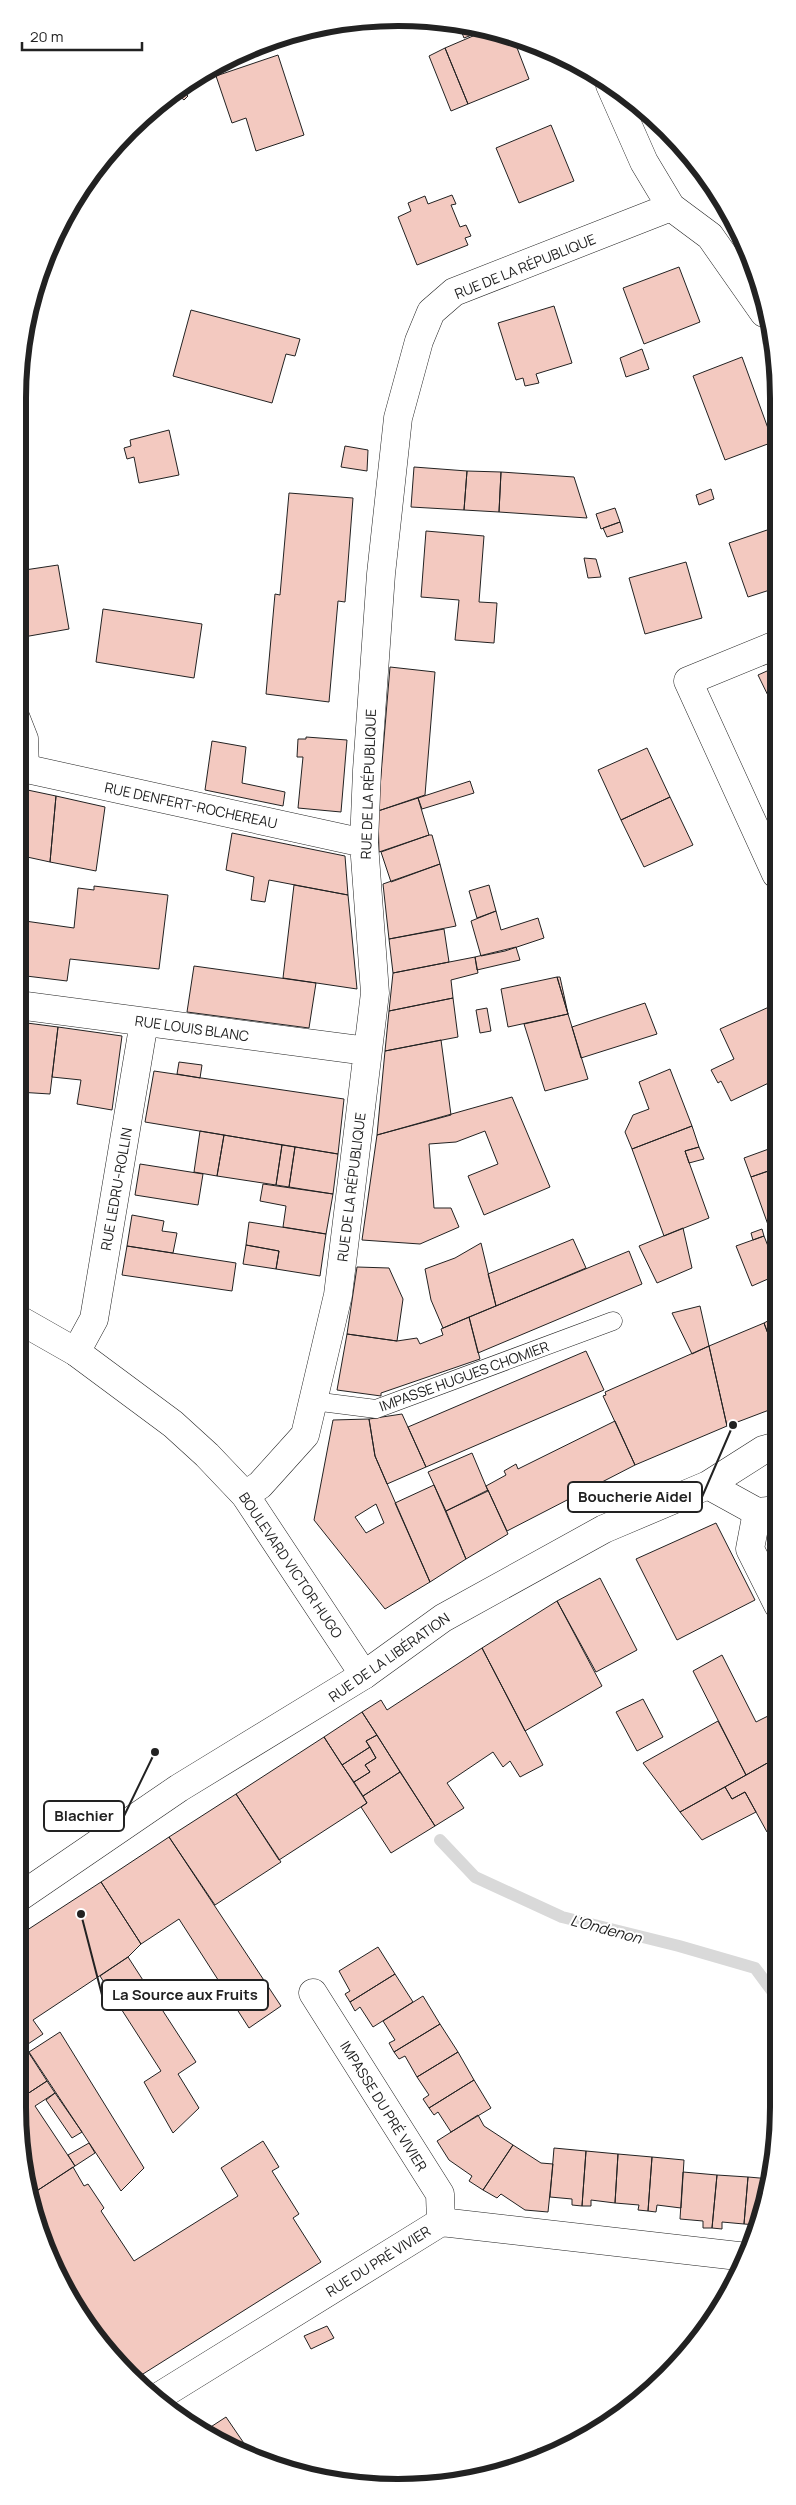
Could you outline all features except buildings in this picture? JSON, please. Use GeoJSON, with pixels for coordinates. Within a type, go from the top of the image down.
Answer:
{"type":"FeatureCollection","features":[{"type":"Feature","properties":{"kind":"street"},"geometry":{"type":"LineString","coordinates":[[614,96],[644,162],[671,207],[710,236],[757,304]]}},
{"type":"Feature","properties":{"kind":"street","name":"RUE DE LA RÉPUBLIQUE"},"geometry":{"type":"LineString","coordinates":[[245,1495],[260,1485],[305,1435],[338,1295],[375,993],[364,843],[378,611],[398,418],[419,341],[431,312],[454,292],[671,207]]}},
{"type":"Feature","properties":{"kind":"street"},"geometry":{"type":"LineString","coordinates":[[770,647],[688,681],[770,861]]}},
{"type":"Feature","properties":{"kind":"street","name":"RUE DENFERT-ROCHEREAU"},"geometry":{"type":"LineString","coordinates":[[26,768],[364,843]]}},
{"type":"Feature","properties":{"kind":"street","name":"RUE LOUIS BLANC"},"geometry":{"type":"LineString","coordinates":[[26,1006],[367,1051]]}},
{"type":"Feature","properties":{"kind":"street","name":"RUE LEDRU-ROLLIN"},"geometry":{"type":"LineString","coordinates":[[76,1352],[94,1319],[144,1022]]}},
{"type":"Feature","properties":{"kind":"street","name":"BOULEVARD VICTOR HUGO"},"geometry":{"type":"LineString","coordinates":[[26,1324],[76,1352],[174,1424],[245,1495],[364,1675]]}},
{"type":"Feature","properties":{"kind":"street","name":"RUE DE LA LIBÉRATION"},"geometry":{"type":"LineString","coordinates":[[26,1893],[179,1788],[364,1675],[443,1618],[604,1529],[708,1485],[763,1450],[770,1448]]}},
{"type":"Feature","properties":{"kind":"street"},"geometry":{"type":"LineString","coordinates":[[708,1485],[767,1511],[750,1549],[770,1589]]}},
{"type":"Feature","properties":{"kind":"street","name":"IMPASSE DU PRÉ VIVIER"},"geometry":{"type":"LineString","coordinates":[[313,1993],[440,2194],[441,2222]]}},
{"type":"Feature","properties":{"kind":"street","name":"RUE DU PRÉ VIVIER"},"geometry":{"type":"LineString","coordinates":[[163,2395],[441,2222],[738,2256]]}},
{"type":"Feature","properties":{"kind":"lane"},"geometry":{"type":"LineString","coordinates":[[26,730],[29,738],[26,756]]}},
{"type":"Feature","properties":{"kind":"lane","name":"IMPASSE HUGUES CHOMIER"},"geometry":{"type":"LineString","coordinates":[[313,1401],[376,1409],[613,1321]]}},
{"type":"Feature","properties":{"kind":"waterway","name":"L'Ondenon"},"geometry":{"type":"LineString","coordinates":[[440,1840],[475,1877],[562,1917],[679,1946],[755,1968],[770,1988]]}},
{"type":"Feature","properties":{"kind":"place","name":"Boucherie Aidel"},"geometry":{"type":"Point","coordinates":[733,1425]}},
{"type":"Feature","properties":{"kind":"place","name":"Blachier"},"geometry":{"type":"Point","coordinates":[155,1752]}},
{"type":"Feature","properties":{"kind":"place","name":"La Source aux Fruits"},"geometry":{"type":"Point","coordinates":[81,1914]}}]}
